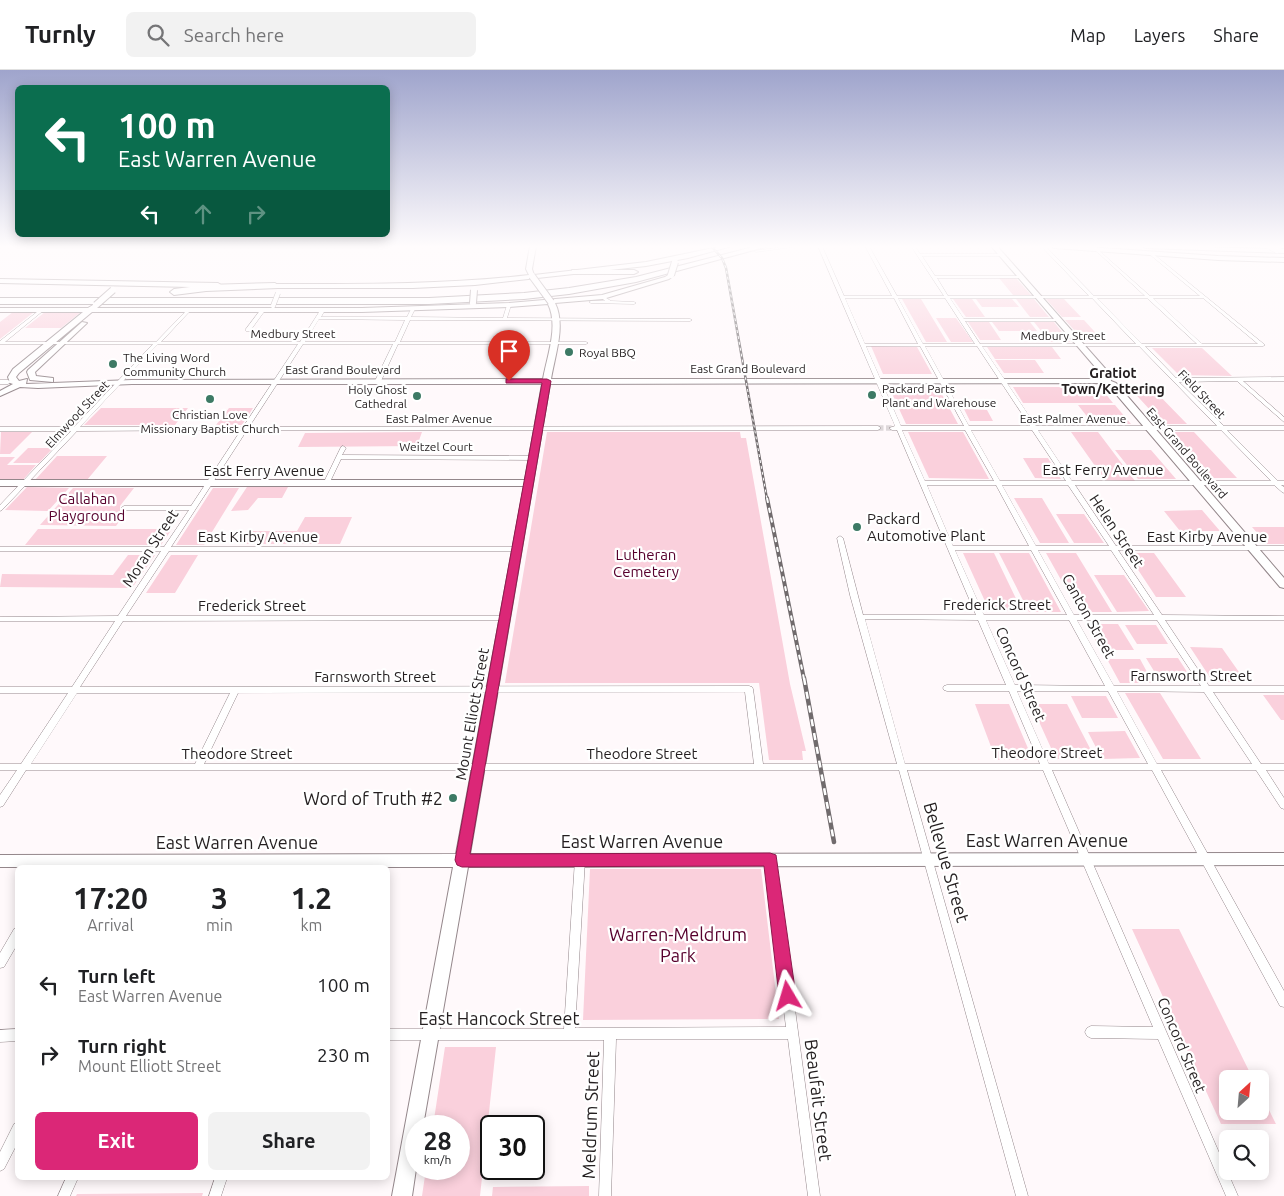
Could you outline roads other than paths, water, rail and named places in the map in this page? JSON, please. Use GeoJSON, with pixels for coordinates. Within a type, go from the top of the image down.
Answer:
{"type":"FeatureCollection","features":[{"type":"Feature","properties":{"kind":"highway"},"geometry":{"type":"LineString","coordinates":[[96,305],[138,299]]}},
{"type":"Feature","properties":{"kind":"highway"},"geometry":{"type":"LineString","coordinates":[[0,301],[96,305],[377,299]]}},
{"type":"Feature","properties":{"kind":"highway"},"geometry":{"type":"LineString","coordinates":[[0,301],[40,305],[192,300],[429,301],[480,299]]}},
{"type":"Feature","properties":{"kind":"highway"},"geometry":{"type":"LineString","coordinates":[[568,300],[575,299]]}},
{"type":"Feature","properties":{"kind":"highway"},"geometry":{"type":"LineString","coordinates":[[192,300],[412,309]]}},
{"type":"Feature","properties":{"kind":"main road","name":"East Grand Boulevard"},"geometry":{"type":"LineString","coordinates":[[0,393],[7,380],[16,371],[105,299]]}},
{"type":"Feature","properties":{"kind":"main road"},"geometry":{"type":"LineString","coordinates":[[479,299],[479,303]]}},
{"type":"Feature","properties":{"kind":"main road"},"geometry":{"type":"LineString","coordinates":[[548,299],[556,312],[557,319]]}},
{"type":"Feature","properties":{"kind":"main road"},"geometry":{"type":"LineString","coordinates":[[0,310],[40,305],[96,305],[188,310],[270,308],[323,310],[412,309],[459,307],[479,303],[509,305],[606,299]]}},
{"type":"Feature","properties":{"kind":"main road"},"geometry":{"type":"LineString","coordinates":[[1039,299],[1107,376],[1107,382]]}},
{"type":"Feature","properties":{"kind":"main road"},"geometry":{"type":"LineString","coordinates":[[459,307],[479,303]]}},
{"type":"Feature","properties":{"kind":"main road","name":"East Grand Boulevard"},"geometry":{"type":"LineString","coordinates":[[96,305],[64,343],[32,370],[30,375],[36,379],[119,382],[879,380],[1107,382],[1113,385],[1284,586]]}},
{"type":"Feature","properties":{"kind":"main road","name":"Mount Elliott Street"},"geometry":{"type":"LineString","coordinates":[[402,1196],[557,319]]}},
{"type":"Feature","properties":{"kind":"main road"},"geometry":{"type":"LineString","coordinates":[[0,393],[24,381],[23,375],[27,370],[47,357]]}},
{"type":"Feature","properties":{"kind":"main road"},"geometry":{"type":"LineString","coordinates":[[7,380],[19,384]]}},
{"type":"Feature","properties":{"kind":"main road"},"geometry":{"type":"LineString","coordinates":[[40,386],[40,383],[49,380]]}},
{"type":"Feature","properties":{"kind":"main road","name":"East Grand Boulevard"},"geometry":{"type":"LineString","coordinates":[[19,384],[40,386],[119,382]]}},
{"type":"Feature","properties":{"kind":"main road","name":"East Ferry Avenue"},"geometry":{"type":"LineString","coordinates":[[0,483],[528,483]]}},
{"type":"Feature","properties":{"kind":"main road","name":"East Warren Avenue"},"geometry":{"type":"LineString","coordinates":[[0,861],[56,864],[143,864],[462,860],[1284,859]]}},
{"type":"Feature","properties":{"kind":"street"},"geometry":{"type":"LineString","coordinates":[[248,330],[270,308],[274,299]]}},
{"type":"Feature","properties":{"kind":"street"},"geometry":{"type":"LineString","coordinates":[[591,302],[606,299],[634,303]]}},
{"type":"Feature","properties":{"kind":"street","name":"Concord Street"},"geometry":{"type":"LineString","coordinates":[[843,299],[879,380],[896,428],[1088,859],[1232,1196]]}},
{"type":"Feature","properties":{"kind":"street","name":"Canton Street"},"geometry":{"type":"LineString","coordinates":[[896,299],[1284,1002]]}},
{"type":"Feature","properties":{"kind":"street","name":"Helen Street"},"geometry":{"type":"LineString","coordinates":[[948,299],[1284,804]]}},
{"type":"Feature","properties":{"kind":"street","name":"Field Street"},"geometry":{"type":"LineString","coordinates":[[1095,299],[1284,491]]}},
{"type":"Feature","properties":{"kind":"street"},"geometry":{"type":"LineString","coordinates":[[1151,299],[1201,345]]}},
{"type":"Feature","properties":{"kind":"street","name":"Medbury Street"},"geometry":{"type":"LineString","coordinates":[[862,345],[1263,344],[1206,299]]}},
{"type":"Feature","properties":{"kind":"street"},"geometry":{"type":"LineString","coordinates":[[0,343],[40,305]]}},
{"type":"Feature","properties":{"kind":"street"},"geometry":{"type":"LineString","coordinates":[[505,318],[509,305]]}},
{"type":"Feature","properties":{"kind":"street"},"geometry":{"type":"LineString","coordinates":[[454,318],[459,307]]}},
{"type":"Feature","properties":{"kind":"street"},"geometry":{"type":"LineString","coordinates":[[378,381],[412,309]]}},
{"type":"Feature","properties":{"kind":"street","name":"Elmwood Street"},"geometry":{"type":"LineString","coordinates":[[0,509],[188,310]]}},
{"type":"Feature","properties":{"kind":"street","name":"Moran Street"},"geometry":{"type":"LineString","coordinates":[[0,803],[323,310]]}},
{"type":"Feature","properties":{"kind":"street"},"geometry":{"type":"LineString","coordinates":[[318,318],[690,320]]}},
{"type":"Feature","properties":{"kind":"street"},"geometry":{"type":"LineString","coordinates":[[963,320],[1057,320]]}},
{"type":"Feature","properties":{"kind":"street","name":"Medbury Street"},"geometry":{"type":"LineString","coordinates":[[0,343],[586,343]]}},
{"type":"Feature","properties":{"kind":"street"},"geometry":{"type":"LineString","coordinates":[[1175,380],[1284,380]]}},
{"type":"Feature","properties":{"kind":"street"},"geometry":{"type":"LineString","coordinates":[[1239,380],[1284,420]]}},
{"type":"Feature","properties":{"kind":"street","name":"East Palmer Avenue"},"geometry":{"type":"LineString","coordinates":[[0,429],[878,428]]}},
{"type":"Feature","properties":{"kind":"street","name":"East Palmer Avenue"},"geometry":{"type":"LineString","coordinates":[[896,428],[1284,428]]}},
{"type":"Feature","properties":{"kind":"street"},"geometry":{"type":"LineString","coordinates":[[326,484],[343,448]]}},
{"type":"Feature","properties":{"kind":"street","name":"Weitzel Court"},"geometry":{"type":"LineString","coordinates":[[338,457],[533,458]]}},
{"type":"Feature","properties":{"kind":"street","name":"East Ferry Avenue"},"geometry":{"type":"LineString","coordinates":[[922,483],[1284,483]]}},
{"type":"Feature","properties":{"kind":"street"},"geometry":{"type":"LineString","coordinates":[[124,508],[192,508]]}},
{"type":"Feature","properties":{"kind":"street","name":"Bellevue Street"},"geometry":{"type":"LineString","coordinates":[[840,538],[1022,1196]]}},
{"type":"Feature","properties":{"kind":"street","name":"East Kirby Avenue"},"geometry":{"type":"LineString","coordinates":[[951,548],[1284,548]]}},
{"type":"Feature","properties":{"kind":"street","name":"East Kirby Avenue"},"geometry":{"type":"LineString","coordinates":[[0,549],[517,549]]}},
{"type":"Feature","properties":{"kind":"street","name":"Frederick Street"},"geometry":{"type":"LineString","coordinates":[[0,619],[504,618]]}},
{"type":"Feature","properties":{"kind":"street","name":"Frederick Street"},"geometry":{"type":"LineString","coordinates":[[861,618],[1284,618]]}},
{"type":"Feature","properties":{"kind":"street","name":"Farnsworth Street"},"geometry":{"type":"LineString","coordinates":[[947,688],[1284,689]]}},
{"type":"Feature","properties":{"kind":"street","name":"Farnsworth Street"},"geometry":{"type":"LineString","coordinates":[[0,690],[749,689],[759,766]]}},
{"type":"Feature","properties":{"kind":"street"},"geometry":{"type":"LineString","coordinates":[[198,767],[236,690]]}},
{"type":"Feature","properties":{"kind":"street","name":"Theodore Street"},"geometry":{"type":"LineString","coordinates":[[0,767],[1284,767]]}},
{"type":"Feature","properties":{"kind":"street","name":"Meldrum Street"},"geometry":{"type":"LineString","coordinates":[[569,1035],[580,860]]}},
{"type":"Feature","properties":{"kind":"street","name":"Beaufait Street"},"geometry":{"type":"LineString","coordinates":[[770,860],[814,1196]]}},
{"type":"Feature","properties":{"kind":"street"},"geometry":{"type":"LineString","coordinates":[[0,963],[15,937]]}},
{"type":"Feature","properties":{"kind":"street","name":"East Hancock Street"},"geometry":{"type":"LineString","coordinates":[[390,1035],[610,1035],[792,1032]]}},
{"type":"Feature","properties":{"kind":"street"},"geometry":{"type":"LineString","coordinates":[[1091,1032],[1162,1033]]}},
{"type":"Feature","properties":{"kind":"street"},"geometry":{"type":"LineString","coordinates":[[0,1036],[15,1035]]}},
{"type":"Feature","properties":{"kind":"street","name":"Meldrum Street"},"geometry":{"type":"LineString","coordinates":[[605,1196],[610,1035]]}},
{"type":"Feature","properties":{"kind":"street"},"geometry":{"type":"LineString","coordinates":[[0,1165],[15,1134]]}},
{"type":"Feature","properties":{"kind":"street"},"geometry":{"type":"LineString","coordinates":[[64,1196],[71,1180]]}},
{"type":"Feature","properties":{"kind":"street"},"geometry":{"type":"LineString","coordinates":[[215,1196],[220,1180]]}},
{"type":"Feature","properties":{"kind":"tunnel"},"geometry":{"type":"LineString","coordinates":[[878,428],[892,428]]}},
{"type":"Feature","properties":{"kind":"railway"},"geometry":{"type":"LineString","coordinates":[[731,299],[767,499]]}},
{"type":"Feature","properties":{"kind":"railway"},"geometry":{"type":"LineString","coordinates":[[767,498],[804,679]]}},
{"type":"Feature","properties":{"kind":"railway"},"geometry":{"type":"LineString","coordinates":[[804,678],[834,842]]}},
{"type":"Feature","properties":{"kind":"place","name":"Royal BBQ"},"geometry":{"type":"Point","coordinates":[569,352]}},
{"type":"Feature","properties":{"kind":"place","name":"The Living Word Community Church"},"geometry":{"type":"Point","coordinates":[113,364]}},
{"type":"Feature","properties":{"kind":"place","name":"Packard Parts Plant and Warehouse"},"geometry":{"type":"Point","coordinates":[872,395]}},
{"type":"Feature","properties":{"kind":"place","name":"Holy Ghost Cathedral"},"geometry":{"type":"Point","coordinates":[417,396]}},
{"type":"Feature","properties":{"kind":"place","name":"Christian Love Missionary Baptist Church"},"geometry":{"type":"Point","coordinates":[210,399]}},
{"type":"Feature","properties":{"kind":"place","name":"Packard Automotive Plant"},"geometry":{"type":"Point","coordinates":[857,527]}},
{"type":"Feature","properties":{"kind":"place","name":"Word of Truth #2"},"geometry":{"type":"Point","coordinates":[453,798]}},
{"type":"Feature","properties":{"kind":"district","name":"Gratiot Town/Kettering"},"geometry":{"type":"Point","coordinates":[1113,382]}},
{"type":"Feature","properties":{"kind":"park label","name":"Callahan Playground"},"geometry":{"type":"Point","coordinates":[87,506]}},
{"type":"Feature","properties":{"kind":"park label","name":"Lutheran Cemetery"},"geometry":{"type":"Point","coordinates":[646,562]}},
{"type":"Feature","properties":{"kind":"park label","name":"Warren-Meldrum Park"},"geometry":{"type":"Point","coordinates":[678,944]}}]}
